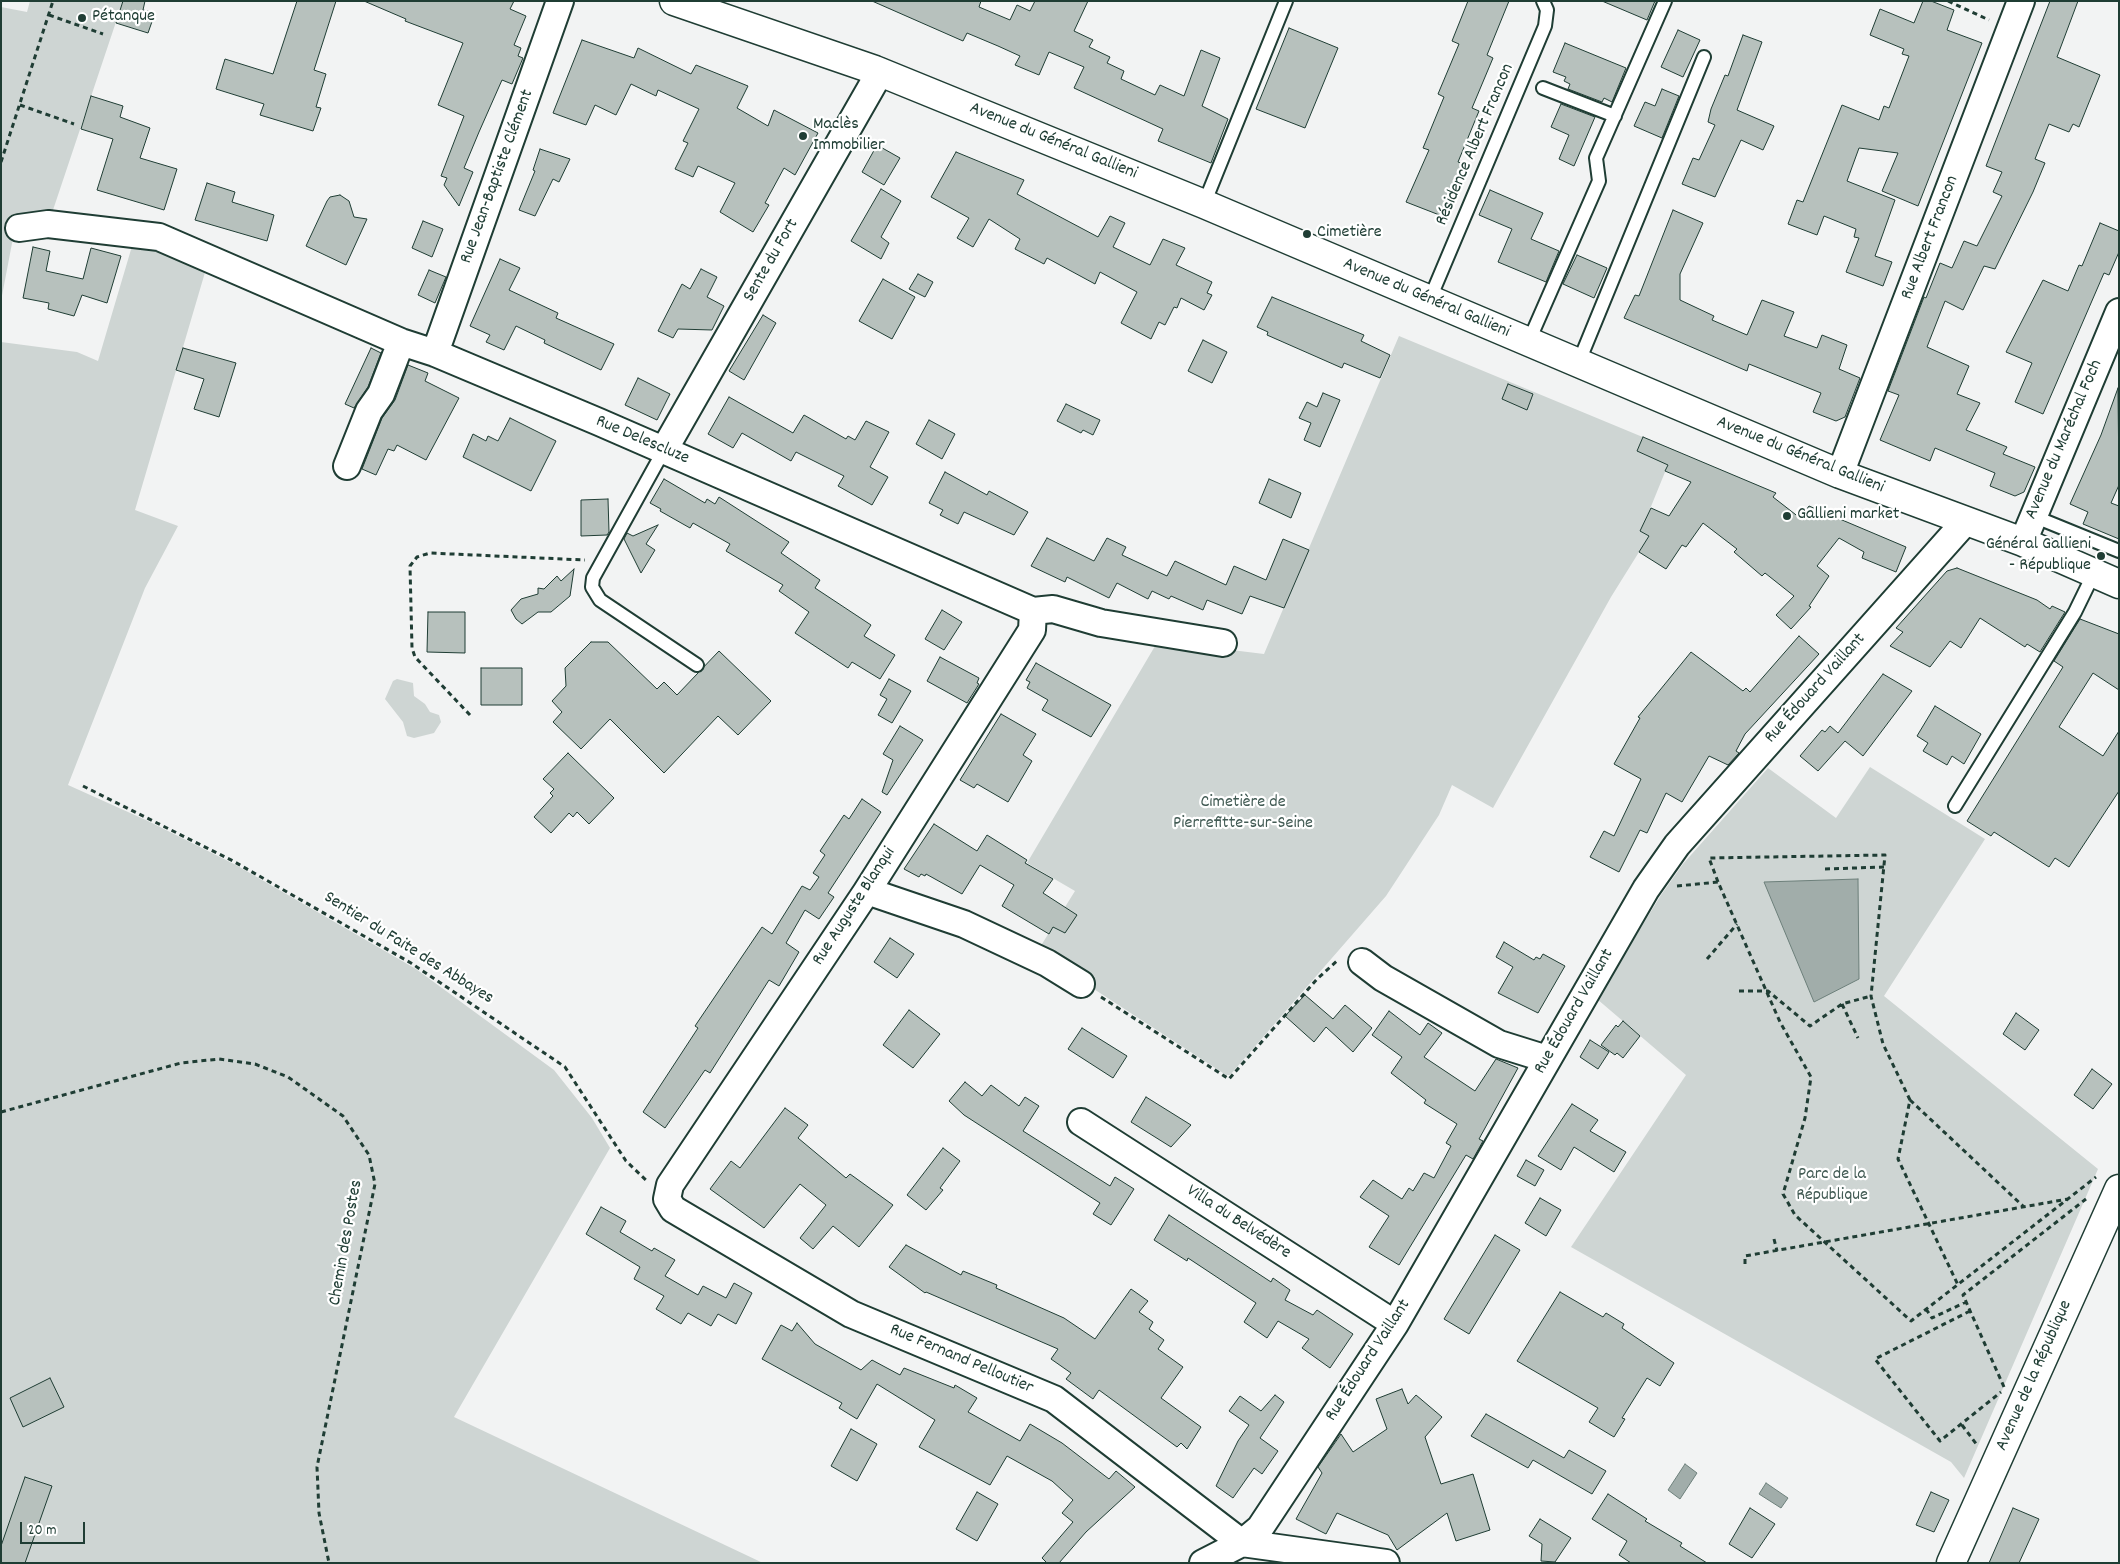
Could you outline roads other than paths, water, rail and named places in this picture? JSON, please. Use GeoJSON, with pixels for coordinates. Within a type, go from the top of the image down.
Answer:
{"type":"FeatureCollection","features":[{"type":"Feature","properties":{"kind":"street","name":"Rue Jean-Baptiste Clément"},"geometry":{"type":"LineString","coordinates":[[435,353],[560,1]]}},
{"type":"Feature","properties":{"kind":"street","name":"Avenue du Général Gallieni"},"geometry":{"type":"LineString","coordinates":[[674,1],[880,72],[1204,204],[1840,474],[2023,542],[2119,584]]}},
{"type":"Feature","properties":{"kind":"street","name":"Rue Albert Francon"},"geometry":{"type":"LineString","coordinates":[[1840,474],[2022,1]]}},
{"type":"Feature","properties":{"kind":"street","name":"Sente du Fort"},"geometry":{"type":"LineString","coordinates":[[664,450],[880,72]]}},
{"type":"Feature","properties":{"kind":"street","name":"Rue Delescluze"},"geometry":{"type":"LineString","coordinates":[[20,228],[48,224],[159,238],[401,342],[435,353],[664,450],[1033,611]]}},
{"type":"Feature","properties":{"kind":"street","name":"Avenue du Maréchal Foch"},"geometry":{"type":"LineString","coordinates":[[2023,542],[2119,312]]}},
{"type":"Feature","properties":{"kind":"street"},"geometry":{"type":"LineString","coordinates":[[347,466],[369,411],[381,394],[401,342]]}},
{"type":"Feature","properties":{"kind":"street","name":"Rue Édouard Vaillant"},"geometry":{"type":"LineString","coordinates":[[1203,1563],[1242,1543],[1260,1528],[1395,1324],[1646,889],[1677,845],[1965,522]]}},
{"type":"Feature","properties":{"kind":"street"},"geometry":{"type":"LineString","coordinates":[[1033,611],[1053,609],[1101,624],[1223,643]]}},
{"type":"Feature","properties":{"kind":"street","name":"Rue Auguste Blanqui"},"geometry":{"type":"LineString","coordinates":[[666,1199],[670,1185],[867,891],[1032,630],[1033,611]]}},
{"type":"Feature","properties":{"kind":"street"},"geometry":{"type":"LineString","coordinates":[[867,891],[964,924],[1046,963],[1081,984]]}},
{"type":"Feature","properties":{"kind":"street"},"geometry":{"type":"LineString","coordinates":[[1362,962],[1384,978],[1499,1044],[1547,1059]]}},
{"type":"Feature","properties":{"kind":"street","name":"Villa du Belvédère"},"geometry":{"type":"LineString","coordinates":[[1081,1122],[1395,1324]]}},
{"type":"Feature","properties":{"kind":"street","name":"Avenue de la République"},"geometry":{"type":"LineString","coordinates":[[1951,1563],[2110,1181]]}},
{"type":"Feature","properties":{"kind":"street","name":"Rue Fernand Pelloutier"},"geometry":{"type":"LineString","coordinates":[[666,1199],[673,1209],[851,1314],[1054,1399],[1217,1526],[1242,1543]]}},
{"type":"Feature","properties":{"kind":"street"},"geometry":{"type":"LineString","coordinates":[[1242,1543],[1386,1563]]}},
{"type":"Feature","properties":{"kind":"lane"},"geometry":{"type":"LineString","coordinates":[[1204,204],[1286,1]]}},
{"type":"Feature","properties":{"kind":"lane","name":"Résidence Albert Francon"},"geometry":{"type":"LineString","coordinates":[[1429,301],[1545,26],[1547,10],[1543,1]]}},
{"type":"Feature","properties":{"kind":"lane"},"geometry":{"type":"LineString","coordinates":[[1528,342],[1599,181],[1596,158],[1666,1]]}},
{"type":"Feature","properties":{"kind":"lane"},"geometry":{"type":"LineString","coordinates":[[1578,364],[1704,57]]}},
{"type":"Feature","properties":{"kind":"lane"},"geometry":{"type":"LineString","coordinates":[[1543,88],[1615,116]]}},
{"type":"Feature","properties":{"kind":"lane"},"geometry":{"type":"LineString","coordinates":[[664,450],[603,560],[594,578],[592,588],[600,600],[697,665]]}},
{"type":"Feature","properties":{"kind":"lane"},"geometry":{"type":"LineString","coordinates":[[2034,516],[2119,551]]}},
{"type":"Feature","properties":{"kind":"lane"},"geometry":{"type":"LineString","coordinates":[[1955,806],[2075,612],[2094,573]]}},
{"type":"Feature","properties":{"kind":"place","name":"Pétanque"},"geometry":{"type":"Point","coordinates":[82,18]}},
{"type":"Feature","properties":{"kind":"place","name":"Maclès Immobilier"},"geometry":{"type":"Point","coordinates":[803,136]}},
{"type":"Feature","properties":{"kind":"place","name":"Cimetière"},"geometry":{"type":"Point","coordinates":[1307,234]}},
{"type":"Feature","properties":{"kind":"place","name":"Gallieni market"},"geometry":{"type":"Point","coordinates":[1787,516]}},
{"type":"Feature","properties":{"kind":"place","name":"Général Gallieni - République"},"geometry":{"type":"Point","coordinates":[2101,556]}},
{"type":"Feature","properties":{"kind":"park label","name":"Cimetière de Pierrefitte-sur-Seine"},"geometry":{"type":"Point","coordinates":[1243,814]}},
{"type":"Feature","properties":{"kind":"park label","name":"Parc de la République"},"geometry":{"type":"Point","coordinates":[1832,1186]}}]}
